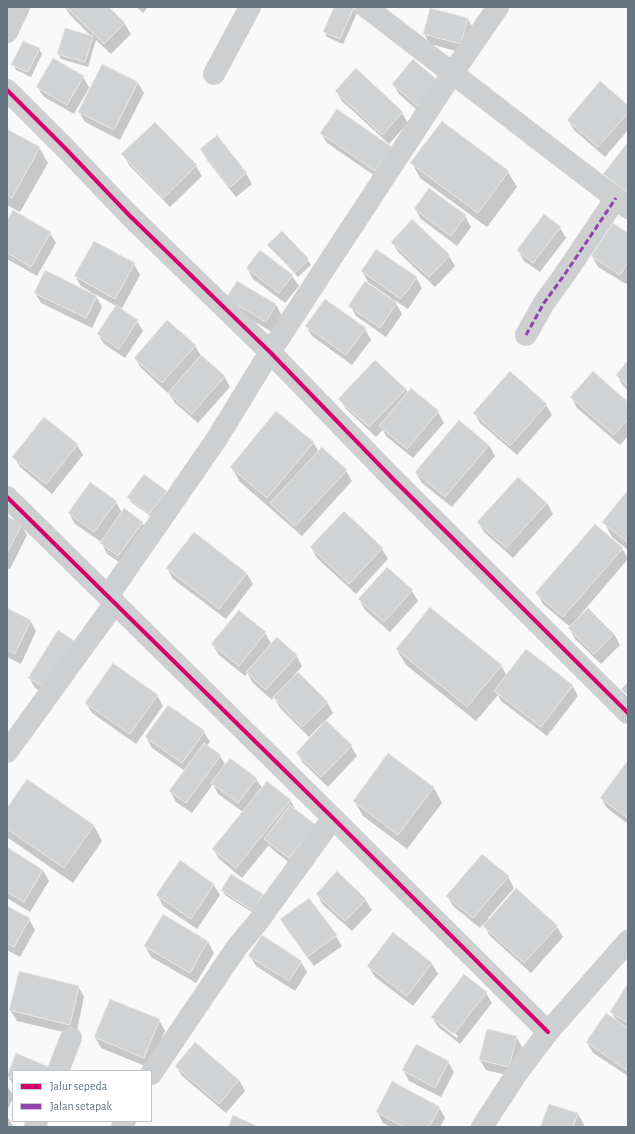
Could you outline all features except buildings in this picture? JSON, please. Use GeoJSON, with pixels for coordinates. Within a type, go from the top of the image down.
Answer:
{"type":"FeatureCollection","features":[{"type":"Feature","properties":{"kind":"street"},"geometry":{"type":"LineString","coordinates":[[7,32],[19,7]]}},
{"type":"Feature","properties":{"kind":"street"},"geometry":{"type":"LineString","coordinates":[[214,74],[250,7]]}},
{"type":"Feature","properties":{"kind":"street"},"geometry":{"type":"LineString","coordinates":[[366,7],[622,203],[565,274],[544,303],[526,335]]}},
{"type":"Feature","properties":{"kind":"street"},"geometry":{"type":"LineString","coordinates":[[7,752],[111,599],[216,440],[270,352],[452,74],[498,7]]}},
{"type":"Feature","properties":{"kind":"street"},"geometry":{"type":"LineString","coordinates":[[7,90],[129,215],[270,352],[393,479],[628,713]]}},
{"type":"Feature","properties":{"kind":"street"},"geometry":{"type":"LineString","coordinates":[[7,497],[548,1032]]}},
{"type":"Feature","properties":{"kind":"street"},"geometry":{"type":"LineString","coordinates":[[152,1073],[237,947],[257,923],[333,818]]}},
{"type":"Feature","properties":{"kind":"street"},"geometry":{"type":"LineString","coordinates":[[482,1127],[517,1073],[548,1032],[628,941]]}},
{"type":"Feature","properties":{"kind":"street"},"geometry":{"type":"LineString","coordinates":[[58,1070],[71,1038]]}},
{"type":"Feature","properties":{"kind":"marked path"},"geometry":{"type":"LineString","coordinates":[[526,335],[544,303],[616,198]]}},
{"type":"Feature","properties":{"kind":"cycle path"},"geometry":{"type":"LineString","coordinates":[[7,90],[129,215],[270,352],[393,479],[628,713]]}},
{"type":"Feature","properties":{"kind":"cycle path"},"geometry":{"type":"LineString","coordinates":[[7,497],[548,1032]]}}]}
